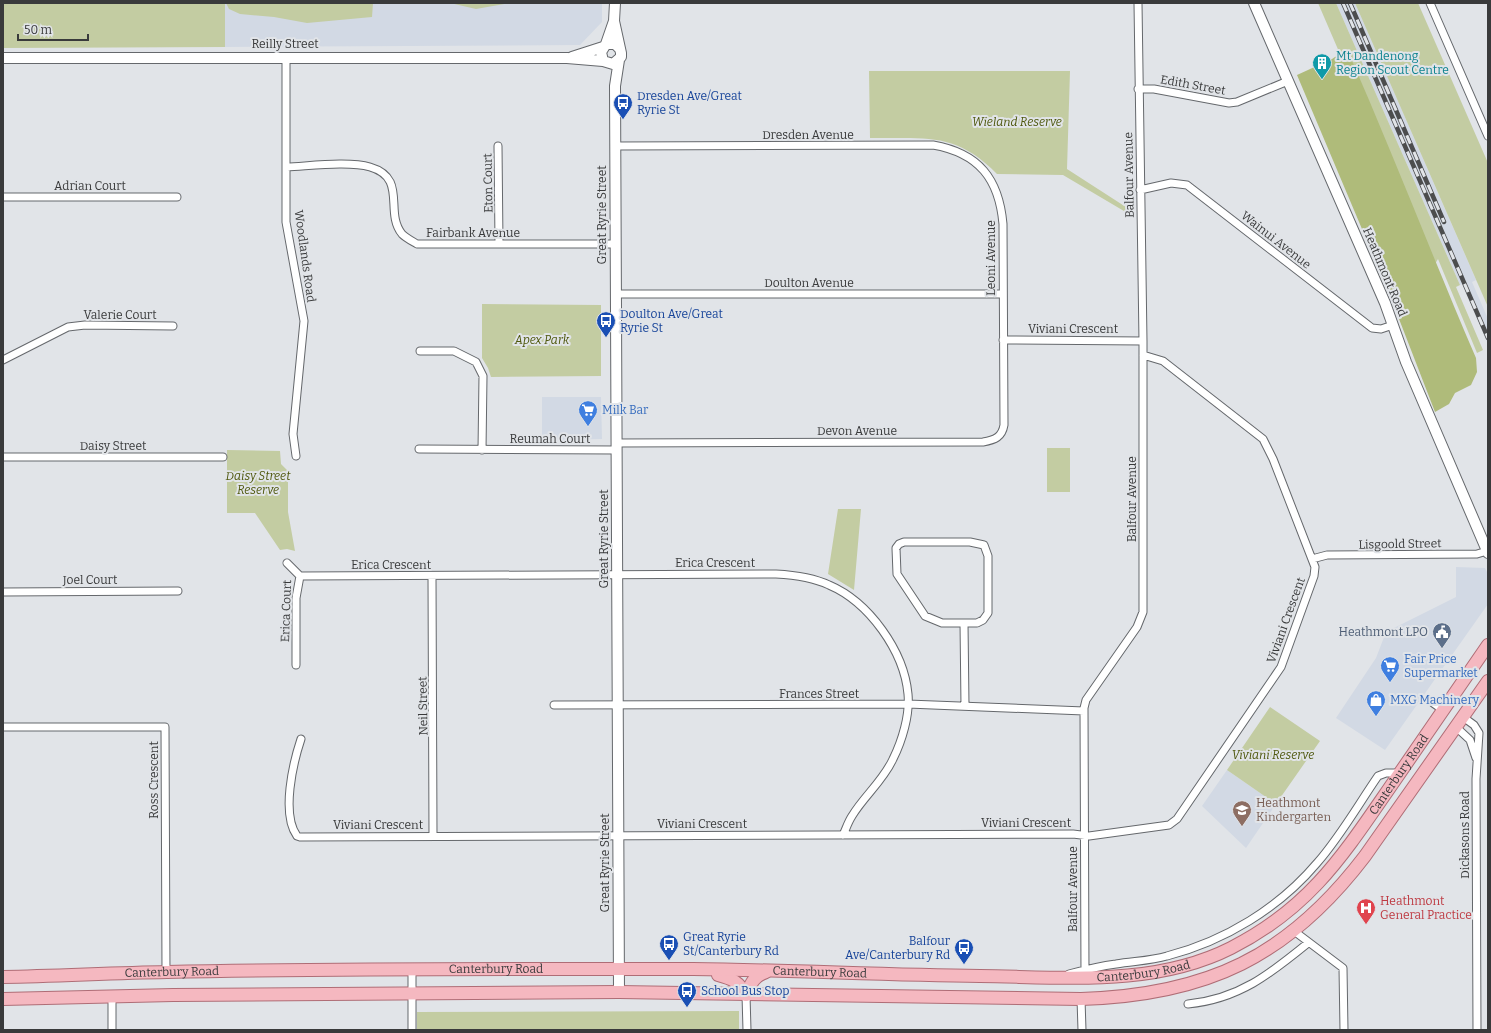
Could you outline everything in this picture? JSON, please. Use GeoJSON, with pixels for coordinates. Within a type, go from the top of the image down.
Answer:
{"type":"FeatureCollection","features":[{"type":"Feature","properties":{"kind":"main road","name":"Canterbury Road"},"geometry":{"type":"LineString","coordinates":[[3,977],[166,972],[699,969],[1055,977],[1085,973],[1151,973],[1188,965],[1234,946],[1276,921],[1299,903],[1326,877],[1488,645]]}},
{"type":"Feature","properties":{"kind":"main road","name":"Canterbury Road"},"geometry":{"type":"LineString","coordinates":[[3,1000],[412,993],[619,992],[1081,999],[1143,995],[1181,988],[1236,967],[1294,931],[1326,903],[1347,880],[1488,681]]}},
{"type":"Feature","properties":{"kind":"main road"},"geometry":{"type":"LineString","coordinates":[[1443,710],[1463,717]]}},
{"type":"Feature","properties":{"kind":"main road"},"geometry":{"type":"LineString","coordinates":[[1443,710],[1456,727]]}},
{"type":"Feature","properties":{"kind":"main road"},"geometry":{"type":"LineString","coordinates":[[699,969],[733,979],[741,984],[746,995]]}},
{"type":"Feature","properties":{"kind":"main road"},"geometry":{"type":"LineString","coordinates":[[746,995],[753,981],[758,975],[768,971]]}},
{"type":"Feature","properties":{"kind":"street"},"geometry":{"type":"LineString","coordinates":[[614,21],[605,46],[601,52],[604,62],[613,64],[619,60],[620,49],[614,21],[615,3]]}},
{"type":"Feature","properties":{"kind":"street","name":"Balfour Avenue"},"geometry":{"type":"LineString","coordinates":[[1085,973],[1084,711],[1086,700],[1137,627],[1142,616],[1143,341],[1138,89],[1138,3]]}},
{"type":"Feature","properties":{"kind":"street","name":"Heathmont Road"},"geometry":{"type":"LineString","coordinates":[[1254,3],[1393,325],[1406,362],[1487,552]]}},
{"type":"Feature","properties":{"kind":"street"},"geometry":{"type":"LineString","coordinates":[[1430,3],[1488,136]]}},
{"type":"Feature","properties":{"kind":"street"},"geometry":{"type":"LineString","coordinates":[[605,46],[615,44],[620,49]]}},
{"type":"Feature","properties":{"kind":"street","name":"Reilly Street"},"geometry":{"type":"LineString","coordinates":[[567,58],[584,54],[605,46]]}},
{"type":"Feature","properties":{"kind":"street","name":"Woodlands Road"},"geometry":{"type":"LineString","coordinates":[[286,57],[286,222],[304,321],[293,434],[296,456]]}},
{"type":"Feature","properties":{"kind":"street","name":"Reilly Street"},"geometry":{"type":"LineString","coordinates":[[3,58],[567,58],[604,62]]}},
{"type":"Feature","properties":{"kind":"street","name":"Great Ryrie Street"},"geometry":{"type":"LineString","coordinates":[[619,60],[615,86],[618,705],[617,836],[619,992]]}},
{"type":"Feature","properties":{"kind":"street","name":"Great Ryrie Street"},"geometry":{"type":"LineString","coordinates":[[604,62],[615,86]]}},
{"type":"Feature","properties":{"kind":"street","name":"Edith Street"},"geometry":{"type":"LineString","coordinates":[[1138,89],[1154,89],[1229,103],[1238,102],[1288,81]]}},
{"type":"Feature","properties":{"kind":"street","name":"Dresden Avenue"},"geometry":{"type":"LineString","coordinates":[[615,146],[933,145],[957,151],[972,158],[984,169],[990,178]]}},
{"type":"Feature","properties":{"kind":"street","name":"Eton Court"},"geometry":{"type":"LineString","coordinates":[[498,146],[500,243]]}},
{"type":"Feature","properties":{"kind":"street","name":"Fairbank Avenue"},"geometry":{"type":"LineString","coordinates":[[287,167],[359,165],[380,171],[388,178],[394,189],[396,222],[402,234],[417,244],[615,244]]}},
{"type":"Feature","properties":{"kind":"street","name":"Leoni Avenue"},"geometry":{"type":"LineString","coordinates":[[990,178],[998,194],[1003,216],[1003,340]]}},
{"type":"Feature","properties":{"kind":"street","name":"Wainui Avenue"},"geometry":{"type":"LineString","coordinates":[[1140,190],[1171,183],[1187,185],[1372,328],[1381,329],[1393,325]]}},
{"type":"Feature","properties":{"kind":"street","name":"Adrian Court"},"geometry":{"type":"LineString","coordinates":[[3,197],[177,197]]}},
{"type":"Feature","properties":{"kind":"street","name":"Doulton Avenue"},"geometry":{"type":"LineString","coordinates":[[615,294],[1002,294]]}},
{"type":"Feature","properties":{"kind":"street","name":"Valerie Court"},"geometry":{"type":"LineString","coordinates":[[3,360],[68,327],[85,325],[173,326]]}},
{"type":"Feature","properties":{"kind":"street","name":"Viviani Crescent"},"geometry":{"type":"LineString","coordinates":[[1003,340],[1143,341]]}},
{"type":"Feature","properties":{"kind":"street","name":"Devon Avenue"},"geometry":{"type":"LineString","coordinates":[[617,446],[984,442],[992,440],[1001,434],[1004,425],[1003,340]]}},
{"type":"Feature","properties":{"kind":"street"},"geometry":{"type":"LineString","coordinates":[[420,351],[454,352],[476,362],[483,376],[482,450]]}},
{"type":"Feature","properties":{"kind":"street","name":"Viviani Crescent"},"geometry":{"type":"LineString","coordinates":[[301,739],[293,768],[290,791],[292,827],[297,836],[304,838],[319,836],[1084,835],[1156,828],[1168,825],[1177,819],[1281,667],[1314,576],[1315,567],[1273,459],[1263,440],[1163,361],[1143,355]]}},
{"type":"Feature","properties":{"kind":"street","name":"Reumah Court"},"geometry":{"type":"LineString","coordinates":[[420,449],[482,450],[617,446]]}},
{"type":"Feature","properties":{"kind":"street","name":"Daisy Street"},"geometry":{"type":"LineString","coordinates":[[3,457],[223,457]]}},
{"type":"Feature","properties":{"kind":"street"},"geometry":{"type":"LineString","coordinates":[[904,542],[970,542],[981,544],[986,547],[988,556],[988,613],[980,622],[964,623],[935,622],[920,611],[915,600],[896,574],[896,548],[899,544],[904,542]]}},
{"type":"Feature","properties":{"kind":"street","name":"Lisgoold Street"},"geometry":{"type":"LineString","coordinates":[[1312,559],[1327,555],[1477,554],[1487,552]]}},
{"type":"Feature","properties":{"kind":"street","name":"Erica Court"},"geometry":{"type":"LineString","coordinates":[[287,562],[300,576],[296,598],[296,665]]}},
{"type":"Feature","properties":{"kind":"street","name":"Erica Crescent"},"geometry":{"type":"LineString","coordinates":[[300,576],[776,574],[806,577],[830,585],[856,602],[882,630],[899,663],[906,686],[908,704],[906,719],[893,759],[883,777],[852,816],[843,835]]}},
{"type":"Feature","properties":{"kind":"street","name":"Neil Street"},"geometry":{"type":"LineString","coordinates":[[432,576],[434,746],[433,836]]}},
{"type":"Feature","properties":{"kind":"street","name":"Joel Court"},"geometry":{"type":"LineString","coordinates":[[3,592],[178,591]]}},
{"type":"Feature","properties":{"kind":"street"},"geometry":{"type":"LineString","coordinates":[[964,623],[965,706]]}},
{"type":"Feature","properties":{"kind":"street"},"geometry":{"type":"LineString","coordinates":[[1433,703],[1443,710]]}},
{"type":"Feature","properties":{"kind":"street","name":"Frances Street"},"geometry":{"type":"LineString","coordinates":[[554,705],[908,704],[1084,711]]}},
{"type":"Feature","properties":{"kind":"street"},"geometry":{"type":"LineString","coordinates":[[1456,727],[1470,740],[1479,733],[1474,725],[1463,717]]}},
{"type":"Feature","properties":{"kind":"street","name":"Ross Crescent"},"geometry":{"type":"LineString","coordinates":[[3,727],[165,727],[166,972]]}},
{"type":"Feature","properties":{"kind":"street","name":"Dickasons Road"},"geometry":{"type":"LineString","coordinates":[[1477,1030],[1476,760],[1479,733]]}},
{"type":"Feature","properties":{"kind":"street","name":"Dickasons Road"},"geometry":{"type":"LineString","coordinates":[[1470,740],[1476,760]]}},
{"type":"Feature","properties":{"kind":"street"},"geometry":{"type":"LineString","coordinates":[[1085,973],[1167,956],[1204,943],[1251,920],[1287,893],[1318,863],[1378,776],[1386,773],[1400,773]]}},
{"type":"Feature","properties":{"kind":"street"},"geometry":{"type":"LineString","coordinates":[[1294,931],[1343,968],[1344,1030]]}},
{"type":"Feature","properties":{"kind":"street"},"geometry":{"type":"LineString","coordinates":[[1188,1004],[1209,1002],[1249,986],[1274,971],[1308,943]]}},
{"type":"Feature","properties":{"kind":"street"},"geometry":{"type":"LineString","coordinates":[[412,970],[412,1030]]}},
{"type":"Feature","properties":{"kind":"street"},"geometry":{"type":"LineString","coordinates":[[746,995],[747,1030]]}},
{"type":"Feature","properties":{"kind":"street"},"geometry":{"type":"LineString","coordinates":[[112,997],[112,1030]]}},
{"type":"Feature","properties":{"kind":"street"},"geometry":{"type":"LineString","coordinates":[[1081,999],[1082,1030]]}},
{"type":"Feature","properties":{"kind":"shaded area"},"geometry":{"type":"Polygon","coordinates":[[[225,3],[602,3],[602,22],[580,45],[225,47],[225,3]]]}},
{"type":"Feature","properties":{"kind":"shaded area"},"geometry":{"type":"Polygon","coordinates":[[[1336,3],[1355,3],[1476,280],[1472,282],[1488,319],[1488,344],[1462,284],[1460,285],[1336,3]]]}},
{"type":"Feature","properties":{"kind":"shaded area"},"geometry":{"type":"Polygon","coordinates":[[[542,397],[601,397],[602,439],[542,440],[542,397]]]}},
{"type":"Feature","properties":{"kind":"shaded area"},"geometry":{"type":"Polygon","coordinates":[[[1456,567],[1485,568],[1488,574],[1488,604],[1385,750],[1336,718],[1376,658],[1386,632],[1456,597],[1456,567]]]}},
{"type":"Feature","properties":{"kind":"shaded area","name":"Heathmont Kindergarten"},"geometry":{"type":"Polygon","coordinates":[[[1227,770],[1276,804],[1246,848],[1202,806],[1227,770]]]}},
{"type":"Feature","properties":{"kind":"green space"},"geometry":{"type":"Polygon","coordinates":[[[3,3],[225,3],[225,47],[3,48],[3,3]]]}},
{"type":"Feature","properties":{"kind":"green space"},"geometry":{"type":"Polygon","coordinates":[[[226,3],[373,3],[372,17],[307,23],[274,17],[240,14],[229,9],[226,3]]]}},
{"type":"Feature","properties":{"kind":"green space"},"geometry":{"type":"Polygon","coordinates":[[[450,3],[510,3],[476,9],[450,3]]]}},
{"type":"Feature","properties":{"kind":"green space"},"geometry":{"type":"Polygon","coordinates":[[[1318,3],[1336,3],[1460,285],[1456,287],[1483,350],[1477,353],[1438,259],[1435,264],[1347,49],[1340,54],[1318,3]]]}},
{"type":"Feature","properties":{"kind":"green space"},"geometry":{"type":"Polygon","coordinates":[[[1355,3],[1418,3],[1488,163],[1488,307],[1355,3]]]}},
{"type":"Feature","properties":{"kind":"green space"},"geometry":{"type":"Polygon","coordinates":[[[1347,49],[1476,358],[1477,372],[1471,385],[1455,393],[1449,404],[1435,412],[1389,293],[1297,75],[1332,59],[1347,49]]]}},
{"type":"Feature","properties":{"kind":"green space","name":"Wieland Reserve"},"geometry":{"type":"Polygon","coordinates":[[[869,71],[1070,71],[1067,169],[1129,209],[1129,214],[1063,175],[997,174],[982,160],[967,150],[953,144],[923,138],[870,138],[869,71]]]}},
{"type":"Feature","properties":{"kind":"green space","name":"Apex Park"},"geometry":{"type":"Polygon","coordinates":[[[482,304],[601,305],[601,376],[491,377],[482,358],[482,304]]]}},
{"type":"Feature","properties":{"kind":"green space"},"geometry":{"type":"Polygon","coordinates":[[[1047,448],[1070,448],[1070,492],[1047,492],[1047,448]]]}},
{"type":"Feature","properties":{"kind":"green space","name":"Daisy Street Reserve"},"geometry":{"type":"Polygon","coordinates":[[[227,450],[280,451],[281,464],[288,471],[288,512],[295,551],[287,549],[280,550],[255,513],[227,513],[227,450]]]}},
{"type":"Feature","properties":{"kind":"green space"},"geometry":{"type":"Polygon","coordinates":[[[838,509],[861,509],[854,590],[828,574],[838,509]]]}},
{"type":"Feature","properties":{"kind":"green space","name":"Viviani Reserve"},"geometry":{"type":"Polygon","coordinates":[[[1270,707],[1320,741],[1276,804],[1227,770],[1270,707]]]}},
{"type":"Feature","properties":{"kind":"green space"},"geometry":{"type":"Polygon","coordinates":[[[739,1011],[739,1030],[417,1030],[417,1012],[739,1011]]]}},
{"type":"Feature","properties":{"kind":"railway"},"geometry":{"type":"LineString","coordinates":[[1343,3],[1488,338]]}},
{"type":"Feature","properties":{"kind":"railway"},"geometry":{"type":"LineString","coordinates":[[1350,3],[1444,222]]}},
{"type":"Feature","properties":{"kind":"place","name":"Mt Dandenong Region Scout Centre"},"geometry":{"type":"Point","coordinates":[1322,80]}},
{"type":"Feature","properties":{"kind":"place","name":"Dresden Ave/Great Ryrie St"},"geometry":{"type":"Point","coordinates":[623,120]}},
{"type":"Feature","properties":{"kind":"place","name":"Doulton Ave/Great Ryrie St"},"geometry":{"type":"Point","coordinates":[606,338]}},
{"type":"Feature","properties":{"kind":"place","name":"Milk Bar"},"geometry":{"type":"Point","coordinates":[588,427]}},
{"type":"Feature","properties":{"kind":"place","name":"Heathmont LPO"},"geometry":{"type":"Point","coordinates":[1442,649]}},
{"type":"Feature","properties":{"kind":"place","name":"Fair Price Supermarket"},"geometry":{"type":"Point","coordinates":[1390,683]}},
{"type":"Feature","properties":{"kind":"place","name":"MXG Machinery"},"geometry":{"type":"Point","coordinates":[1376,717]}},
{"type":"Feature","properties":{"kind":"place","name":"Heathmont Kindergarten"},"geometry":{"type":"Point","coordinates":[1242,827]}},
{"type":"Feature","properties":{"kind":"place","name":"Heathmont General Practice"},"geometry":{"type":"Point","coordinates":[1366,925]}},
{"type":"Feature","properties":{"kind":"place","name":"Great Ryrie St/Canterbury Rd"},"geometry":{"type":"Point","coordinates":[669,961]}},
{"type":"Feature","properties":{"kind":"place","name":"Balfour Ave/Canterbury Rd"},"geometry":{"type":"Point","coordinates":[964,965]}},
{"type":"Feature","properties":{"kind":"place","name":"School Bus Stop"},"geometry":{"type":"Point","coordinates":[687,1008]}}]}
